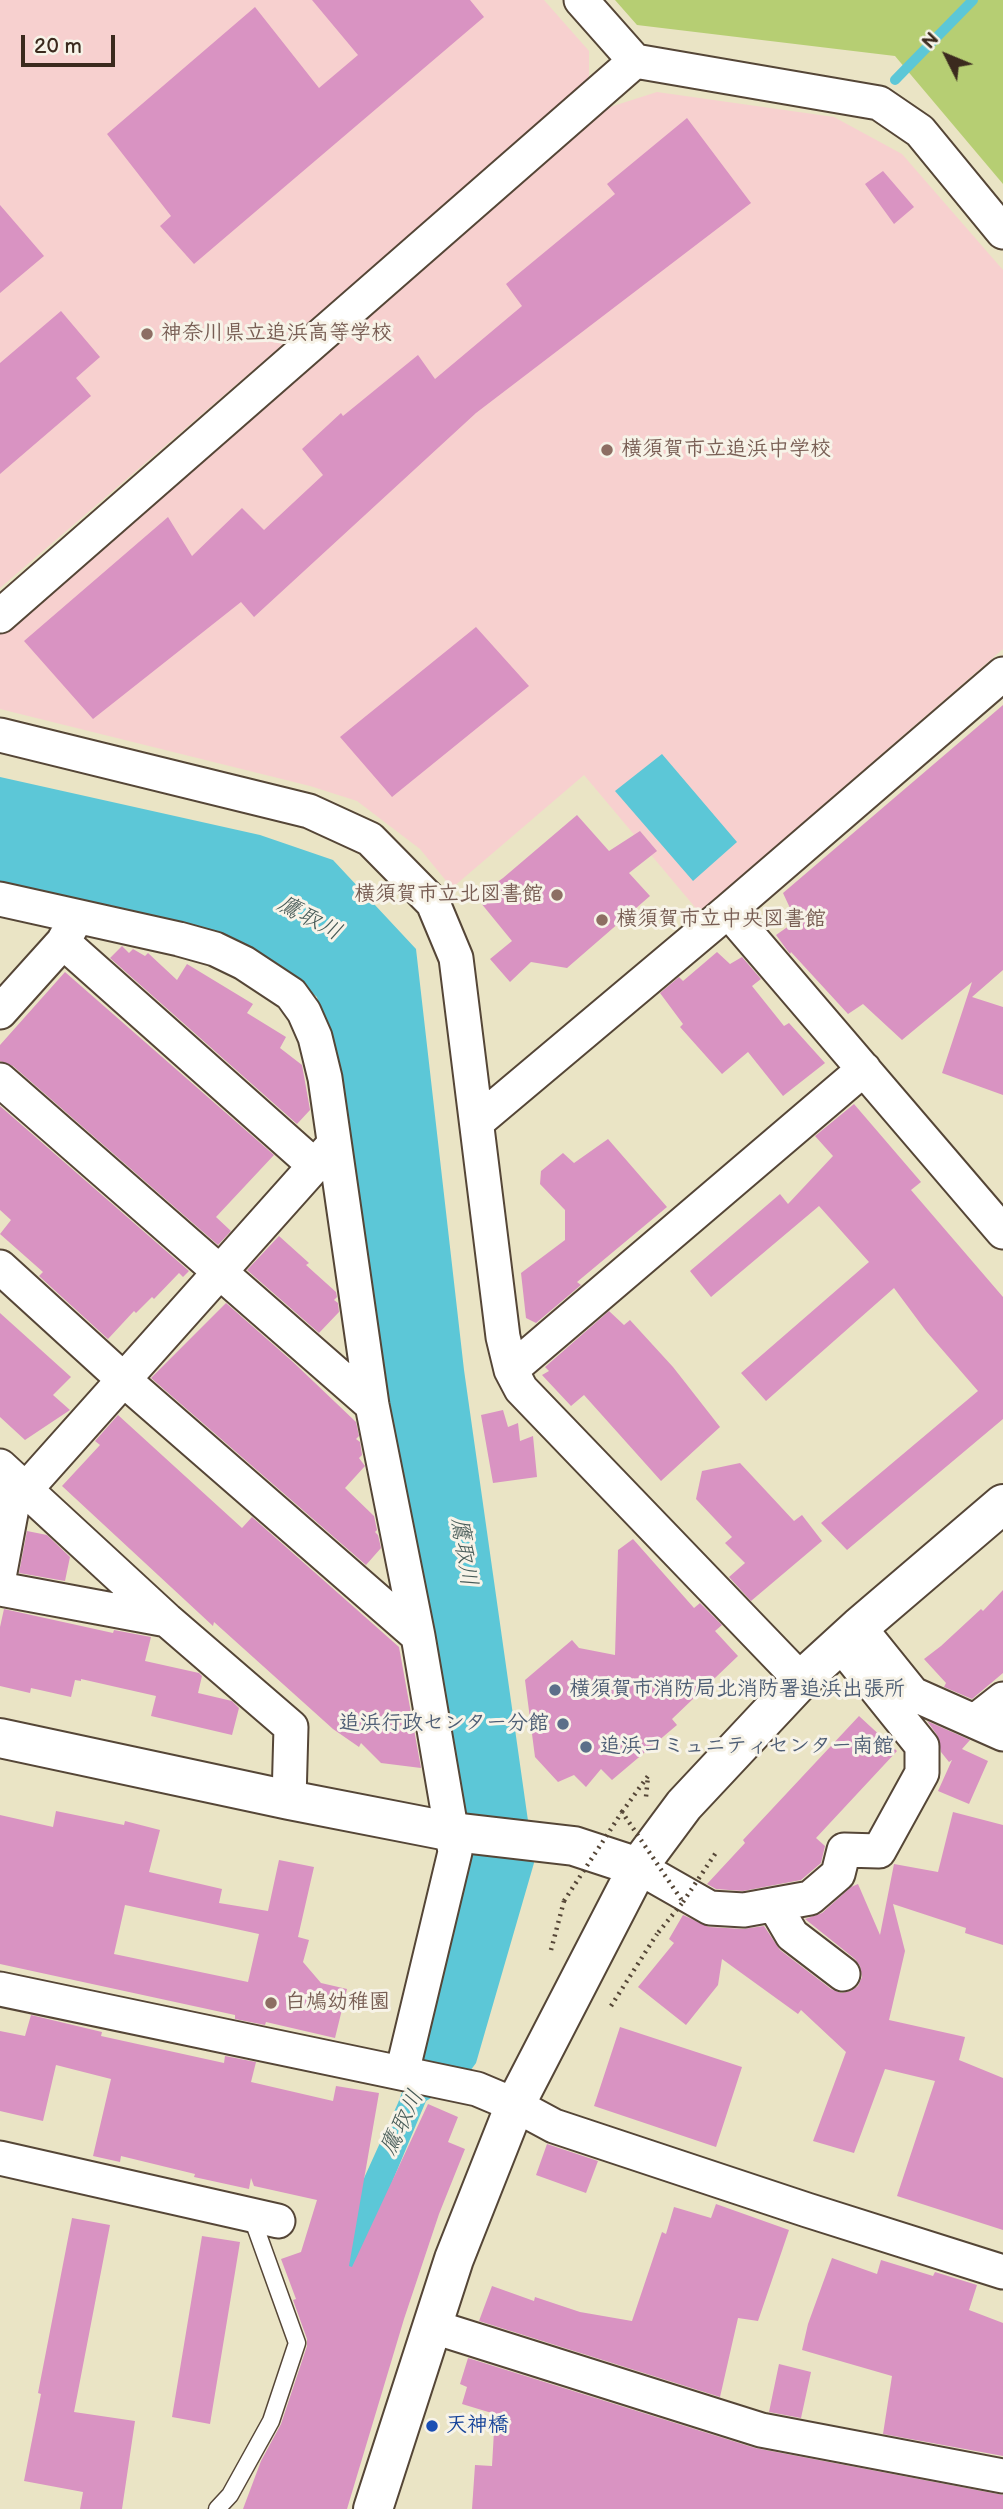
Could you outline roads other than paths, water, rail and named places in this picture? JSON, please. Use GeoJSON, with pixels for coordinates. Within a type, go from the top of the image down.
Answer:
{"type":"FeatureCollection","features":[{"type":"Feature","properties":{"kind":"street"},"geometry":{"type":"LineString","coordinates":[[581,0],[635,61],[879,103],[920,131],[1003,232]]}},
{"type":"Feature","properties":{"kind":"street"},"geometry":{"type":"LineString","coordinates":[[0,616],[635,61]]}},
{"type":"Feature","properties":{"kind":"street"},"geometry":{"type":"LineString","coordinates":[[477,1122],[728,911],[1003,674]]}},
{"type":"Feature","properties":{"kind":"street"},"geometry":{"type":"LineString","coordinates":[[0,735],[309,811],[370,839],[433,903],[456,958],[503,1337],[511,1370],[521,1389],[801,1680]]}},
{"type":"Feature","properties":{"kind":"street"},"geometry":{"type":"LineString","coordinates":[[0,899],[70,929],[179,939],[215,949],[244,963],[291,994],[304,1012],[315,1037],[326,1078],[324,1155],[458,1833],[402,2073]]}},
{"type":"Feature","properties":{"kind":"street"},"geometry":{"type":"LineString","coordinates":[[728,911],[1003,1232]]}},
{"type":"Feature","properties":{"kind":"street"},"geometry":{"type":"LineString","coordinates":[[0,1012],[70,929]]}},
{"type":"Feature","properties":{"kind":"street"},"geometry":{"type":"LineString","coordinates":[[70,929],[324,1155]]}},
{"type":"Feature","properties":{"kind":"street"},"geometry":{"type":"LineString","coordinates":[[511,1370],[863,1069]]}},
{"type":"Feature","properties":{"kind":"street"},"geometry":{"type":"LineString","coordinates":[[0,1080],[372,1405]]}},
{"type":"Feature","properties":{"kind":"street"},"geometry":{"type":"LineString","coordinates":[[0,1572],[16,1480],[124,1380],[324,1155]]}},
{"type":"Feature","properties":{"kind":"street"},"geometry":{"type":"LineString","coordinates":[[0,1267],[124,1380],[418,1636]]}},
{"type":"Feature","properties":{"kind":"street"},"geometry":{"type":"LineString","coordinates":[[16,1480],[167,1620],[291,1727],[289,1800]]}},
{"type":"Feature","properties":{"kind":"street"},"geometry":{"type":"LineString","coordinates":[[373,2509],[454,2259],[515,2105],[638,1867],[684,1805],[801,1680],[1003,1504]]}},
{"type":"Feature","properties":{"kind":"street"},"geometry":{"type":"LineString","coordinates":[[0,1590],[167,1620]]}},
{"type":"Feature","properties":{"kind":"street"},"geometry":{"type":"LineString","coordinates":[[849,1636],[913,1694],[989,1728],[1003,1699]]}},
{"type":"Feature","properties":{"kind":"street"},"geometry":{"type":"LineString","coordinates":[[0,1738],[458,1833],[574,1846],[638,1867],[710,1908],[744,1910],[810,1898],[838,1874],[844,1850],[879,1851],[922,1773],[922,1746],[849,1636]]}},
{"type":"Feature","properties":{"kind":"street"},"geometry":{"type":"LineString","coordinates":[[775,1906],[792,1935],[843,1974]]}},
{"type":"Feature","properties":{"kind":"street"},"geometry":{"type":"LineString","coordinates":[[0,1989],[477,2089],[554,2126],[1003,2272]]}},
{"type":"Feature","properties":{"kind":"street"},"geometry":{"type":"LineString","coordinates":[[0,2158],[265,2218]]}},
{"type":"Feature","properties":{"kind":"street"},"geometry":{"type":"LineString","coordinates":[[432,2326],[761,2430],[1003,2476]]}},
{"type":"Feature","properties":{"kind":"lane"},"geometry":{"type":"LineString","coordinates":[[217,2509],[230,2495],[271,2421],[297,2343],[265,2218]]}},
{"type":"Feature","properties":{"kind":"water"},"geometry":{"type":"Polygon","coordinates":[[[662,754],[737,842],[693,881],[615,791],[662,754]]]}},
{"type":"Feature","properties":{"kind":"water","name":"鷹取川"},"geometry":{"type":"Polygon","coordinates":[[[0,777],[260,835],[333,860],[416,949],[464,1370],[534,1863],[476,2063],[465,2078],[426,2101],[393,2180],[335,2357],[360,2187],[398,2103],[417,2052],[470,1849],[317,997],[263,954],[206,929],[0,883],[0,777]]]}},
{"type":"Feature","properties":{"kind":"waterway"},"geometry":{"type":"LineString","coordinates":[[895,80],[973,0]]}},
{"type":"Feature","properties":{"kind":"place","name":"神奈川県立追浜高等学校"},"geometry":{"type":"Point","coordinates":[147,334]}},
{"type":"Feature","properties":{"kind":"place","name":"横須賀市立追浜中学校"},"geometry":{"type":"Point","coordinates":[607,450]}},
{"type":"Feature","properties":{"kind":"place","name":"横須賀市立北図書館"},"geometry":{"type":"Point","coordinates":[557,895]}},
{"type":"Feature","properties":{"kind":"place","name":"横須賀市立中央図書館"},"geometry":{"type":"Point","coordinates":[602,920]}},
{"type":"Feature","properties":{"kind":"place","name":"横須賀市消防局北消防署追浜出張所"},"geometry":{"type":"Point","coordinates":[555,1690]}},
{"type":"Feature","properties":{"kind":"place","name":"追浜行政センター分館"},"geometry":{"type":"Point","coordinates":[563,1724]}},
{"type":"Feature","properties":{"kind":"place","name":"追浜コミュニティセンター南館"},"geometry":{"type":"Point","coordinates":[586,1747]}},
{"type":"Feature","properties":{"kind":"place","name":"白鳩幼稚園"},"geometry":{"type":"Point","coordinates":[271,2003]}},
{"type":"Feature","properties":{"kind":"place","name":"天神橋"},"geometry":{"type":"Point","coordinates":[432,2426]}}]}
